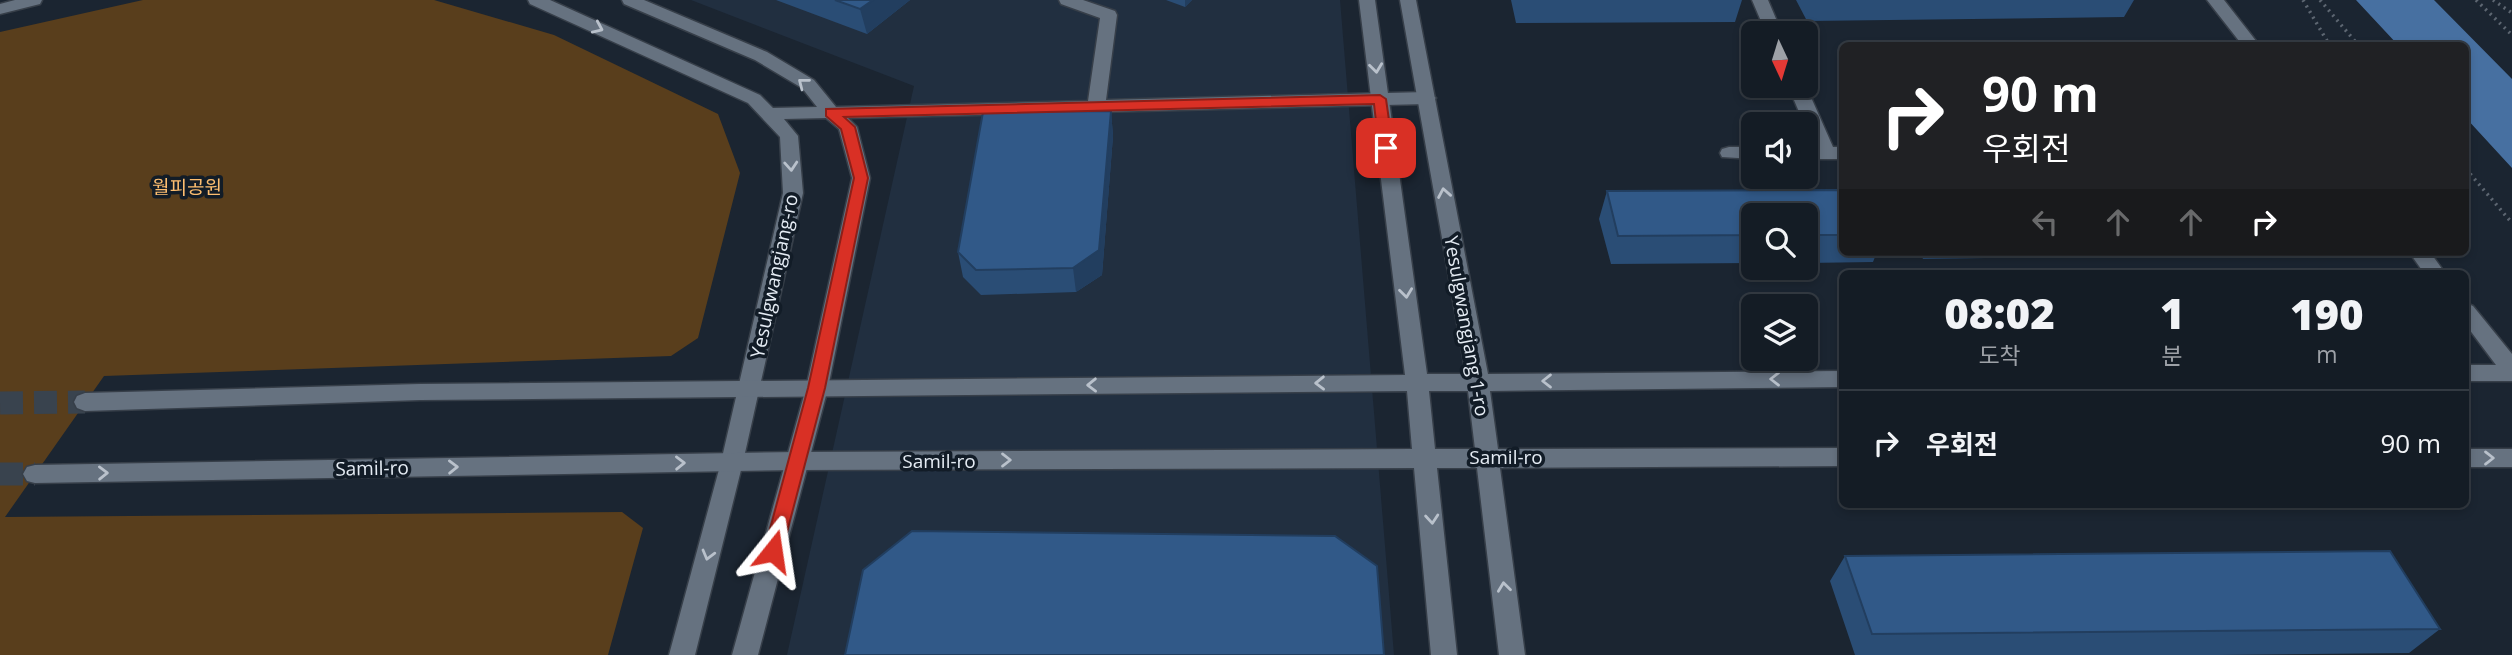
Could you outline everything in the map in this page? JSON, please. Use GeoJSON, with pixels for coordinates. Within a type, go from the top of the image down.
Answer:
{"type":"FeatureCollection","features":[{"type":"Feature","properties":{"kind":"street"},"geometry":{"type":"LineString","coordinates":[[0,9],[34,0]]}},
{"type":"Feature","properties":{"kind":"street","name":"Yesulgwangjang-ro"},"geometry":{"type":"LineString","coordinates":[[536,0],[754,99],[789,136],[793,193],[732,462],[682,655]]}},
{"type":"Feature","properties":{"kind":"street"},"geometry":{"type":"LineString","coordinates":[[629,0],[761,56],[808,83],[831,113],[848,127],[861,178],[817,388],[745,655]]}},
{"type":"Feature","properties":{"kind":"street"},"geometry":{"type":"LineString","coordinates":[[1067,0],[1109,15],[1096,106]]}},
{"type":"Feature","properties":{"kind":"street"},"geometry":{"type":"LineString","coordinates":[[1367,0],[1426,458],[1444,655]]}},
{"type":"Feature","properties":{"kind":"street","name":"Yesulgwangjang 1-ro"},"geometry":{"type":"LineString","coordinates":[[1408,0],[1478,381],[1512,655]]}},
{"type":"Feature","properties":{"kind":"street"},"geometry":{"type":"LineString","coordinates":[[1760,0],[1769,21]]}},
{"type":"Feature","properties":{"kind":"street"},"geometry":{"type":"LineString","coordinates":[[2215,0],[2249,42]]}},
{"type":"Feature","properties":{"kind":"street"},"geometry":{"type":"LineString","coordinates":[[768,114],[1427,98]]}},
{"type":"Feature","properties":{"kind":"street"},"geometry":{"type":"LineString","coordinates":[[1804,98],[1834,153]]}},
{"type":"Feature","properties":{"kind":"street"},"geometry":{"type":"LineString","coordinates":[[1729,153],[1741,153]]}},
{"type":"Feature","properties":{"kind":"street"},"geometry":{"type":"LineString","coordinates":[[2422,256],[2433,270]]}},
{"type":"Feature","properties":{"kind":"street"},"geometry":{"type":"LineString","coordinates":[[2469,315],[2512,371]]}},
{"type":"Feature","properties":{"kind":"street"},"geometry":{"type":"LineString","coordinates":[[2469,373],[2512,371]]}},
{"type":"Feature","properties":{"kind":"street"},"geometry":{"type":"LineString","coordinates":[[85,402],[420,391],[1839,379]]}},
{"type":"Feature","properties":{"kind":"street","name":"Samil-ro"},"geometry":{"type":"LineString","coordinates":[[35,474],[797,461],[1839,457]]}},
{"type":"Feature","properties":{"kind":"street"},"geometry":{"type":"LineString","coordinates":[[2469,458],[2512,458]]}},
{"type":"Feature","properties":{"kind":"path"},"geometry":{"type":"LineString","coordinates":[[2303,0],[2328,42]]}},
{"type":"Feature","properties":{"kind":"path"},"geometry":{"type":"LineString","coordinates":[[2320,0],[2356,42]]}},
{"type":"Feature","properties":{"kind":"path"},"geometry":{"type":"LineString","coordinates":[[2476,0],[2512,35]]}},
{"type":"Feature","properties":{"kind":"path"},"geometry":{"type":"LineString","coordinates":[[2493,0],[2512,13]]}},
{"type":"Feature","properties":{"kind":"path"},"geometry":{"type":"LineString","coordinates":[[2469,173],[2512,223]]}},
{"type":"Feature","properties":{"kind":"shaded area"},"geometry":{"type":"Polygon","coordinates":[[[691,0],[1340,0],[1394,655],[787,655],[914,86],[691,0]]]}},
{"type":"Feature","properties":{"kind":"green space","name":"월피공원"},"geometry":{"type":"Polygon","coordinates":[[[143,0],[434,0],[554,35],[718,114],[740,173],[698,338],[671,356],[104,376],[5,517],[622,512],[643,528],[608,655],[0,655],[0,32],[143,0]]]}},
{"type":"Feature","properties":{"kind":"water"},"geometry":{"type":"Polygon","coordinates":[[[2356,0],[2434,0],[2512,79],[2512,168],[2469,121],[2469,42],[2395,42],[2356,0]]]}},
{"type":"Feature","properties":{"kind":"building"},"geometry":{"type":"Polygon","coordinates":[[[835,0],[873,0],[860,9],[835,0]]]}},
{"type":"Feature","properties":{"kind":"building"},"geometry":{"type":"Polygon","coordinates":[[[1111,111],[1099,250],[1073,268],[976,270],[958,252],[983,112],[1111,111]]]}},
{"type":"Feature","properties":{"kind":"building"},"geometry":{"type":"Polygon","coordinates":[[[1839,190],[1839,235],[1818,235],[1818,203],[1741,203],[1741,235],[1618,236],[1607,191],[1839,190]]]}},
{"type":"Feature","properties":{"kind":"building"},"geometry":{"type":"Polygon","coordinates":[[[912,531],[1335,536],[1377,566],[1384,655],[845,655],[863,570],[912,531]]]}},
{"type":"Feature","properties":{"kind":"building"},"geometry":{"type":"Polygon","coordinates":[[[2390,551],[2440,629],[1872,634],[1845,556],[2390,551]]]}},
{"type":"Feature","properties":{"kind":"tunnel"},"geometry":{"type":"LineString","coordinates":[[0,403],[85,402]]}},
{"type":"Feature","properties":{"kind":"tunnel"},"geometry":{"type":"LineString","coordinates":[[0,474],[35,474]]}},
{"type":"Feature","properties":{"kind":"route"},"geometry":{"type":"LineString","coordinates":[[773,551],[817,388],[861,178],[848,127],[831,113],[1380,99],[1386,148]]}}]}
